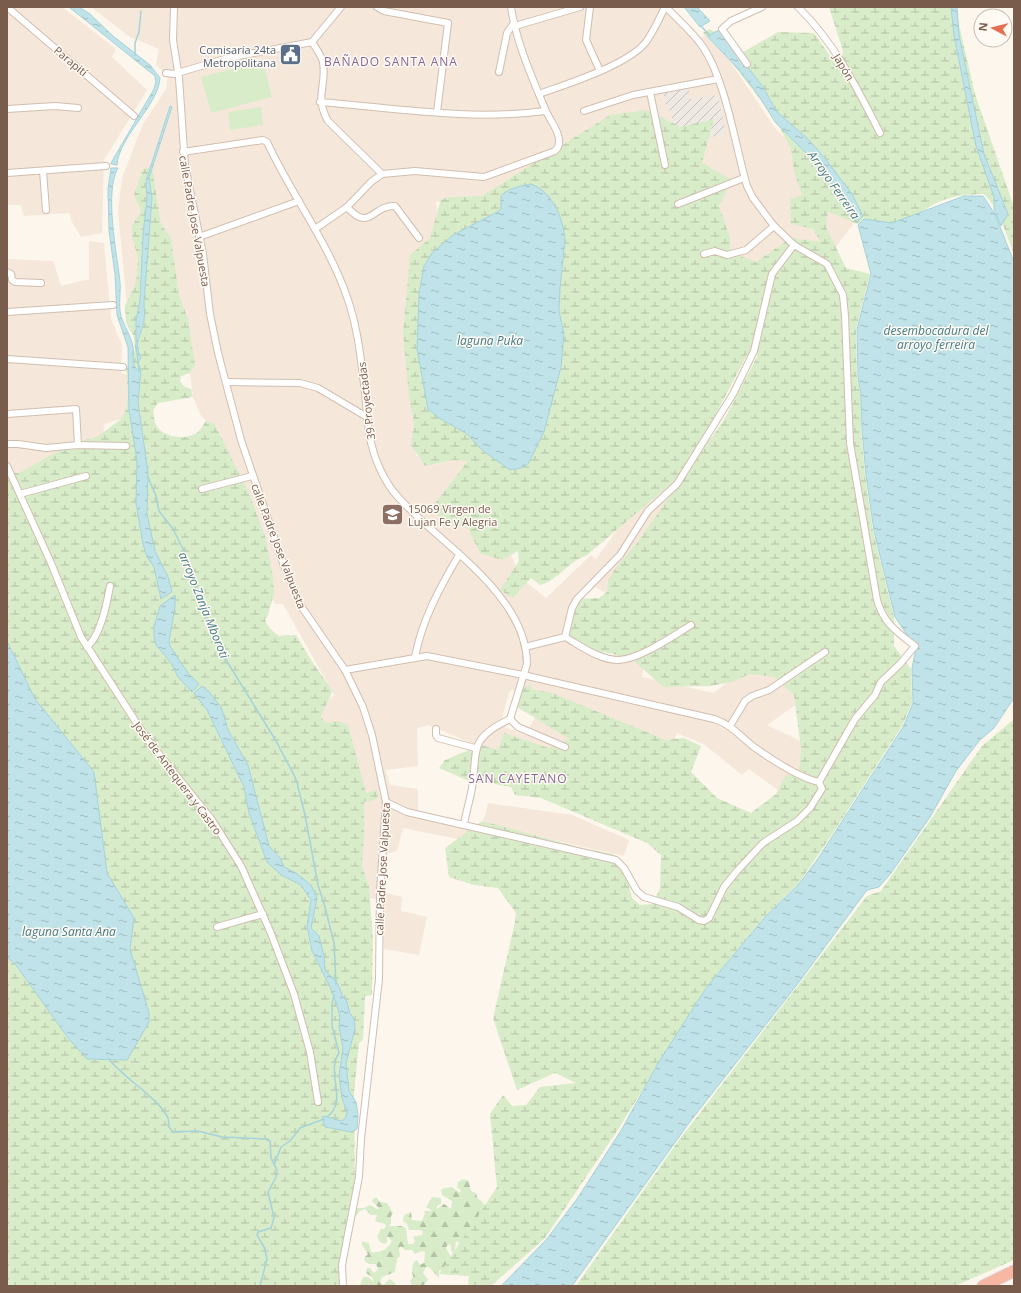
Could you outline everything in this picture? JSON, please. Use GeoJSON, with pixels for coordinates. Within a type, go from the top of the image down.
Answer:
{"type":"FeatureCollection","features":[{"type":"Feature","properties":{"kind":"highway"},"geometry":{"type":"LineString","coordinates":[[983,1286],[1014,1271]]}},
{"type":"Feature","properties":{"kind":"street","name":"Parapití"},"geometry":{"type":"LineString","coordinates":[[7,7],[134,116]]}},
{"type":"Feature","properties":{"kind":"street","name":"calle Padre Jose Valpuesta"},"geometry":{"type":"LineString","coordinates":[[174,7],[173,40],[178,72],[184,152],[199,236],[210,314],[226,382],[252,476],[301,606],[345,670],[358,694],[372,735],[386,802],[380,891],[378,986],[361,1139],[359,1176],[342,1265],[343,1286]]}},
{"type":"Feature","properties":{"kind":"street"},"geometry":{"type":"LineString","coordinates":[[166,73],[178,72],[228,58],[312,42],[342,7]]}},
{"type":"Feature","properties":{"kind":"street"},"geometry":{"type":"LineString","coordinates":[[377,7],[384,11],[448,23],[439,84],[437,112]]}},
{"type":"Feature","properties":{"kind":"street"},"geometry":{"type":"LineString","coordinates":[[315,229],[347,207],[382,174],[415,171],[484,177],[555,151],[559,144],[559,137],[545,111],[514,25],[511,7]]}},
{"type":"Feature","properties":{"kind":"street"},"geometry":{"type":"LineString","coordinates":[[499,72],[507,34],[514,25],[580,7]]}},
{"type":"Feature","properties":{"kind":"street"},"geometry":{"type":"LineString","coordinates":[[590,7],[586,40],[600,71]]}},
{"type":"Feature","properties":{"kind":"street"},"geometry":{"type":"LineString","coordinates":[[539,94],[587,78],[640,48],[653,30],[665,7],[699,40],[709,57],[726,105],[744,178],[753,198],[774,226],[794,245],[827,264],[843,295],[846,316],[850,443],[877,600],[881,615],[891,627],[914,646],[900,664],[881,682],[875,695],[855,719],[819,782]]}},
{"type":"Feature","properties":{"kind":"street"},"geometry":{"type":"LineString","coordinates":[[747,64],[722,29],[731,21],[762,7]]}},
{"type":"Feature","properties":{"kind":"street","name":"Japón"},"geometry":{"type":"LineString","coordinates":[[798,7],[821,31],[837,54],[880,133]]}},
{"type":"Feature","properties":{"kind":"street"},"geometry":{"type":"LineString","coordinates":[[312,42],[323,61],[320,102],[328,121],[382,174]]}},
{"type":"Feature","properties":{"kind":"street"},"geometry":{"type":"LineString","coordinates":[[584,111],[650,92],[718,79]]}},
{"type":"Feature","properties":{"kind":"street"},"geometry":{"type":"LineString","coordinates":[[650,92],[665,165]]}},
{"type":"Feature","properties":{"kind":"street"},"geometry":{"type":"LineString","coordinates":[[320,102],[437,112],[512,114],[545,111]]}},
{"type":"Feature","properties":{"kind":"street"},"geometry":{"type":"LineString","coordinates":[[7,109],[55,106],[78,108]]}},
{"type":"Feature","properties":{"kind":"street","name":"39 Proyectadas"},"geometry":{"type":"LineString","coordinates":[[184,152],[265,140],[337,271],[353,317],[361,355],[368,436],[382,474],[392,490],[507,604],[520,630],[525,647],[527,664],[510,719]]}},
{"type":"Feature","properties":{"kind":"street"},"geometry":{"type":"LineString","coordinates":[[7,173],[106,166]]}},
{"type":"Feature","properties":{"kind":"street"},"geometry":{"type":"LineString","coordinates":[[43,171],[46,210]]}},
{"type":"Feature","properties":{"kind":"street"},"geometry":{"type":"LineString","coordinates":[[678,204],[744,178]]}},
{"type":"Feature","properties":{"kind":"street"},"geometry":{"type":"LineString","coordinates":[[199,236],[299,201]]}},
{"type":"Feature","properties":{"kind":"street"},"geometry":{"type":"LineString","coordinates":[[347,207],[356,216],[363,218],[394,206],[419,238]]}},
{"type":"Feature","properties":{"kind":"street"},"geometry":{"type":"LineString","coordinates":[[704,254],[715,251],[727,255],[746,250],[774,226]]}},
{"type":"Feature","properties":{"kind":"street"},"geometry":{"type":"LineString","coordinates":[[565,637],[572,608],[577,599],[620,555],[648,510],[676,484],[733,394],[754,351],[772,274],[794,245]]}},
{"type":"Feature","properties":{"kind":"street"},"geometry":{"type":"LineString","coordinates":[[7,272],[11,274],[12,280],[15,282],[41,283]]}},
{"type":"Feature","properties":{"kind":"street"},"geometry":{"type":"LineString","coordinates":[[7,312],[113,305]]}},
{"type":"Feature","properties":{"kind":"street"},"geometry":{"type":"LineString","coordinates":[[7,359],[122,368]]}},
{"type":"Feature","properties":{"kind":"street"},"geometry":{"type":"LineString","coordinates":[[226,382],[300,383],[318,388],[367,417]]}},
{"type":"Feature","properties":{"kind":"street"},"geometry":{"type":"LineString","coordinates":[[7,414],[76,409],[78,445]]}},
{"type":"Feature","properties":{"kind":"street"},"geometry":{"type":"LineString","coordinates":[[7,444],[46,448],[78,445],[126,446]]}},
{"type":"Feature","properties":{"kind":"street","name":"José de Antequera y Castro"},"geometry":{"type":"LineString","coordinates":[[7,466],[51,563],[71,615],[87,647],[147,739],[212,820],[241,866],[263,914],[294,994],[310,1052],[318,1102]]}},
{"type":"Feature","properties":{"kind":"street"},"geometry":{"type":"LineString","coordinates":[[20,494],[86,476]]}},
{"type":"Feature","properties":{"kind":"street"},"geometry":{"type":"LineString","coordinates":[[202,489],[252,476]]}},
{"type":"Feature","properties":{"kind":"street"},"geometry":{"type":"LineString","coordinates":[[415,657],[429,611],[439,589],[459,555]]}},
{"type":"Feature","properties":{"kind":"street"},"geometry":{"type":"LineString","coordinates":[[87,647],[93,642],[98,631],[107,603],[110,586]]}},
{"type":"Feature","properties":{"kind":"street"},"geometry":{"type":"LineString","coordinates":[[525,647],[565,637],[594,654],[620,660],[646,652],[691,625]]}},
{"type":"Feature","properties":{"kind":"street"},"geometry":{"type":"LineString","coordinates":[[730,726],[745,701],[752,696],[768,690],[825,652]]}},
{"type":"Feature","properties":{"kind":"street"},"geometry":{"type":"LineString","coordinates":[[345,670],[427,656],[523,675],[714,719],[730,726],[754,746],[789,769],[819,782],[822,789],[810,808],[797,821],[763,843],[724,887],[709,918],[704,921],[699,920],[674,905],[644,897],[637,891],[624,868],[616,860],[407,812],[386,802]]}},
{"type":"Feature","properties":{"kind":"street"},"geometry":{"type":"LineString","coordinates":[[464,824],[472,789],[476,748],[485,734],[510,719],[518,727],[565,747]]}},
{"type":"Feature","properties":{"kind":"street"},"geometry":{"type":"LineString","coordinates":[[436,729],[436,735],[438,738],[476,748]]}},
{"type":"Feature","properties":{"kind":"street"},"geometry":{"type":"LineString","coordinates":[[217,927],[263,914]]}},
{"type":"Feature","properties":{"kind":"shaded area"},"geometry":{"type":"Polygon","coordinates":[[[7,7],[62,7],[116,49],[112,57],[147,90],[104,160],[102,233],[81,237],[72,222],[69,213],[24,216],[21,205],[7,205],[7,7]]]}},
{"type":"Feature","properties":{"kind":"shaded area"},"geometry":{"type":"Polygon","coordinates":[[[91,7],[660,7],[696,43],[705,35],[729,60],[775,128],[815,166],[855,222],[831,253],[767,274],[487,206],[458,201],[436,202],[441,244],[415,410],[414,445],[416,455],[433,465],[454,460],[466,460],[473,466],[521,578],[546,598],[591,555],[596,559],[623,522],[682,423],[729,447],[612,597],[596,587],[580,597],[579,644],[601,654],[618,656],[626,653],[644,664],[642,677],[714,693],[733,677],[849,617],[876,659],[794,706],[767,725],[815,748],[789,798],[749,769],[742,775],[705,745],[677,733],[667,765],[560,698],[510,690],[500,725],[525,735],[535,718],[608,751],[501,755],[428,725],[417,728],[418,766],[386,770],[390,785],[418,789],[418,811],[482,826],[488,803],[572,815],[629,840],[624,856],[513,831],[508,849],[403,828],[397,851],[387,854],[383,892],[402,897],[401,911],[427,917],[419,955],[384,949],[383,900],[370,898],[369,886],[362,866],[364,838],[320,717],[324,705],[334,695],[283,604],[275,604],[271,596],[239,496],[212,424],[206,421],[200,414],[193,397],[190,373],[193,365],[143,210],[132,226],[132,236],[137,251],[139,265],[138,284],[127,306],[118,211],[122,178],[143,124],[166,89],[168,75],[156,65],[159,49],[130,37],[91,7]]]}},
{"type":"Feature","properties":{"kind":"shaded area"},"geometry":{"type":"Polygon","coordinates":[[[688,86],[691,100],[718,95],[726,134],[691,141],[673,123],[671,110],[667,111],[663,91],[688,86]]]}},
{"type":"Feature","properties":{"kind":"shaded area"},"geometry":{"type":"Polygon","coordinates":[[[89,241],[104,243],[111,319],[122,345],[121,373],[127,375],[128,395],[126,409],[121,419],[104,424],[102,465],[7,555],[7,259],[53,261],[61,286],[89,279],[89,241]]]}},
{"type":"Feature","properties":{"kind":"green space"},"geometry":{"type":"Polygon","coordinates":[[[829,7],[955,7],[975,94],[1014,207],[1014,255],[998,211],[984,194],[972,194],[949,198],[938,202],[905,222],[892,225],[885,225],[864,218],[858,224],[828,212],[826,227],[846,268],[870,274],[856,329],[857,377],[861,395],[861,430],[865,475],[873,531],[894,617],[894,646],[911,669],[912,703],[902,726],[799,883],[764,917],[706,988],[619,1128],[545,1238],[491,1286],[468,1286],[469,1276],[439,1274],[497,1187],[490,1114],[503,1095],[512,1106],[526,1105],[540,1087],[576,1083],[555,1073],[517,1090],[493,1018],[516,913],[498,888],[474,885],[449,877],[445,848],[482,821],[582,848],[613,854],[627,877],[632,898],[640,905],[652,904],[660,889],[661,855],[647,843],[541,798],[515,795],[511,787],[482,782],[476,784],[439,768],[445,760],[481,745],[498,750],[504,733],[549,748],[569,739],[517,707],[521,691],[531,683],[531,689],[552,693],[666,740],[684,738],[701,746],[691,772],[717,798],[751,813],[776,794],[785,776],[799,774],[801,749],[794,695],[774,677],[750,674],[731,682],[711,686],[663,687],[633,660],[613,654],[585,649],[565,633],[565,618],[574,599],[599,598],[607,592],[608,580],[618,565],[637,543],[724,420],[758,355],[747,355],[718,410],[680,476],[586,556],[574,562],[547,583],[540,585],[531,578],[513,598],[500,590],[519,561],[518,551],[502,560],[480,553],[468,528],[442,521],[433,506],[468,461],[454,460],[425,466],[411,445],[414,423],[409,396],[403,333],[410,255],[430,238],[441,199],[482,196],[610,115],[647,110],[681,127],[714,119],[702,163],[732,180],[719,206],[730,238],[730,252],[756,262],[791,238],[821,242],[813,229],[791,224],[790,199],[802,195],[794,172],[791,149],[775,119],[730,60],[703,33],[710,29],[743,52],[778,32],[814,33],[840,70],[843,51],[829,7]]]}},
{"type":"Feature","properties":{"kind":"green space"},"geometry":{"type":"Polygon","coordinates":[[[263,61],[272,97],[211,113],[201,77],[263,61]]]}},
{"type":"Feature","properties":{"kind":"green space"},"geometry":{"type":"Polygon","coordinates":[[[261,107],[263,125],[230,130],[228,112],[261,107]]]}},
{"type":"Feature","properties":{"kind":"green space"},"geometry":{"type":"Polygon","coordinates":[[[152,167],[161,224],[171,238],[179,295],[188,319],[195,365],[190,373],[181,376],[180,382],[185,387],[191,389],[193,397],[158,403],[153,410],[155,423],[158,428],[168,435],[181,437],[193,435],[198,432],[206,421],[214,423],[249,493],[265,536],[273,576],[274,594],[267,618],[265,618],[267,624],[279,636],[296,635],[332,690],[331,696],[321,717],[325,723],[337,721],[348,725],[366,793],[377,790],[378,796],[375,800],[364,802],[362,866],[369,886],[373,939],[372,995],[365,996],[363,1039],[359,1043],[354,1092],[355,1199],[342,1286],[7,1286],[7,473],[19,473],[73,443],[97,437],[121,419],[126,409],[128,395],[126,369],[135,349],[134,337],[126,323],[125,306],[136,283],[138,258],[132,236],[132,226],[141,211],[134,195],[143,169],[152,167]]]}},
{"type":"Feature","properties":{"kind":"green space"},"geometry":{"type":"Polygon","coordinates":[[[1014,719],[1014,1260],[955,1286],[576,1286],[679,1140],[867,896],[881,891],[982,746],[1014,719]]]}},
{"type":"Feature","properties":{"kind":"green space"},"geometry":{"type":"Polygon","coordinates":[[[463,1179],[469,1181],[471,1191],[476,1193],[477,1197],[485,1205],[461,1244],[456,1241],[454,1256],[451,1246],[448,1244],[446,1248],[451,1257],[442,1270],[439,1271],[439,1278],[429,1267],[426,1267],[423,1273],[428,1280],[423,1286],[412,1286],[410,1281],[413,1277],[413,1265],[417,1260],[420,1265],[424,1263],[425,1252],[422,1251],[415,1254],[412,1250],[405,1250],[401,1246],[399,1249],[400,1256],[397,1259],[395,1272],[382,1277],[380,1282],[383,1285],[390,1279],[396,1286],[360,1286],[363,1277],[368,1277],[374,1282],[372,1277],[366,1273],[367,1268],[370,1268],[374,1273],[378,1269],[376,1264],[369,1264],[365,1261],[364,1258],[368,1254],[362,1245],[362,1241],[369,1243],[371,1252],[374,1252],[386,1249],[392,1241],[387,1236],[387,1242],[385,1244],[380,1242],[377,1237],[381,1229],[386,1227],[385,1224],[375,1221],[377,1215],[371,1215],[365,1209],[360,1211],[355,1217],[354,1214],[356,1206],[357,1208],[364,1208],[370,1205],[380,1209],[372,1201],[374,1198],[377,1198],[380,1202],[387,1203],[393,1213],[389,1226],[401,1226],[406,1228],[408,1244],[413,1244],[415,1241],[413,1237],[422,1235],[423,1232],[421,1230],[409,1230],[407,1224],[403,1221],[404,1215],[411,1212],[412,1220],[422,1221],[425,1213],[424,1211],[432,1211],[426,1207],[432,1197],[441,1198],[441,1204],[437,1206],[437,1209],[444,1204],[451,1209],[452,1201],[442,1195],[441,1190],[452,1187],[460,1193],[461,1190],[457,1187],[458,1182],[463,1179]]]}},
{"type":"Feature","properties":{"kind":"water"},"geometry":{"type":"Polygon","coordinates":[[[69,7],[79,7],[90,14],[113,36],[150,65],[160,78],[158,89],[153,99],[124,143],[119,154],[117,165],[111,163],[154,89],[156,82],[155,76],[69,7]]]}},
{"type":"Feature","properties":{"kind":"water"},"geometry":{"type":"Polygon","coordinates":[[[684,7],[697,7],[710,21],[700,27],[684,7]]]}},
{"type":"Feature","properties":{"kind":"water"},"geometry":{"type":"Polygon","coordinates":[[[951,7],[957,7],[959,35],[984,154],[1008,214],[1001,226],[994,209],[994,197],[976,146],[954,36],[951,7]]]}},
{"type":"Feature","properties":{"kind":"water"},"geometry":{"type":"Polygon","coordinates":[[[719,30],[763,87],[777,112],[807,138],[824,157],[852,194],[863,216],[857,222],[844,201],[816,163],[775,122],[759,96],[740,71],[707,36],[719,30]]]}},
{"type":"Feature","properties":{"kind":"water"},"geometry":{"type":"Polygon","coordinates":[[[170,106],[172,107],[149,178],[152,198],[144,319],[138,339],[138,348],[141,357],[138,363],[141,371],[138,402],[148,472],[147,514],[155,551],[168,577],[172,592],[161,599],[154,567],[147,557],[143,544],[136,503],[137,461],[129,410],[128,347],[117,315],[115,274],[109,231],[108,189],[111,168],[118,168],[114,179],[112,192],[112,207],[114,240],[120,282],[120,312],[132,343],[133,362],[139,372],[136,346],[136,320],[140,300],[143,235],[147,198],[146,181],[170,106]]]}},
{"type":"Feature","properties":{"kind":"water","name":"laguna Puka"},"geometry":{"type":"Polygon","coordinates":[[[531,184],[539,188],[551,199],[556,207],[564,232],[565,240],[559,311],[564,334],[561,367],[544,432],[528,464],[521,468],[510,470],[482,450],[467,434],[439,418],[428,409],[417,349],[419,294],[424,266],[432,253],[453,235],[499,211],[501,209],[501,196],[504,193],[515,188],[531,184]]]}},
{"type":"Feature","properties":{"kind":"water","name":"desembocadura del arroyo ferreira"},"geometry":{"type":"Polygon","coordinates":[[[964,196],[983,196],[995,214],[1014,262],[1014,698],[994,728],[979,741],[956,771],[930,817],[891,873],[879,887],[867,890],[796,986],[689,1123],[572,1286],[501,1286],[546,1240],[577,1199],[622,1129],[657,1065],[706,988],[765,917],[799,884],[817,860],[903,727],[913,703],[912,668],[916,648],[895,617],[874,531],[866,475],[861,395],[858,377],[857,329],[871,274],[858,225],[864,219],[892,223],[964,196]]]}},
{"type":"Feature","properties":{"kind":"water"},"geometry":{"type":"Polygon","coordinates":[[[175,595],[175,607],[169,641],[170,646],[188,673],[199,684],[192,692],[178,677],[171,663],[156,645],[154,637],[154,627],[160,606],[175,595]]]}},
{"type":"Feature","properties":{"kind":"water","name":"laguna Santa Ana"},"geometry":{"type":"Polygon","coordinates":[[[7,641],[35,699],[94,772],[107,873],[134,918],[130,949],[149,1013],[149,1022],[127,1060],[87,1059],[68,1038],[16,965],[7,957],[7,641]]]}},
{"type":"Feature","properties":{"kind":"water"},"geometry":{"type":"Polygon","coordinates":[[[202,686],[221,707],[228,730],[248,765],[269,846],[280,858],[284,867],[296,873],[311,885],[317,898],[311,928],[319,936],[324,956],[325,970],[338,984],[354,1019],[355,1029],[346,1063],[349,1091],[356,1102],[358,1115],[357,1129],[351,1132],[325,1127],[322,1117],[324,1116],[341,1121],[345,1119],[347,1112],[342,1098],[339,1075],[343,1049],[339,1026],[340,1018],[330,987],[312,951],[307,926],[311,900],[301,885],[281,875],[267,862],[249,813],[244,787],[207,710],[194,693],[202,686]]]}},
{"type":"Feature","properties":{"kind":"waterway"},"geometry":{"type":"LineString","coordinates":[[135,55],[135,43],[139,32],[141,11]]}},
{"type":"Feature","properties":{"kind":"waterway","name":"Arroyo Ferreira"},"geometry":{"type":"LineString","coordinates":[[701,26],[710,36]]}},
{"type":"Feature","properties":{"kind":"waterway","name":"arroyo Zanja Mboroti"},"geometry":{"type":"LineString","coordinates":[[148,477],[156,496],[159,511],[173,529],[184,551],[198,594],[220,650],[276,741],[296,779],[305,815],[318,885],[334,943],[336,984]]}},
{"type":"Feature","properties":{"kind":"waterway","name":"arroyo Zanja Mboroti"},"geometry":{"type":"LineString","coordinates":[[327,1117],[333,1110],[337,1095],[334,1069],[335,1061],[339,1053],[332,1026],[332,1005],[334,995]]}},
{"type":"Feature","properties":{"kind":"waterway"},"geometry":{"type":"LineString","coordinates":[[109,1059],[123,1074],[157,1103],[168,1118],[169,1127],[173,1132],[198,1131],[222,1137],[265,1139],[270,1141],[271,1158],[277,1170],[276,1177],[268,1192],[274,1218],[271,1228],[258,1232],[257,1235],[264,1247],[267,1259],[260,1286]]}},
{"type":"Feature","properties":{"kind":"waterway","name":"arroyo Zanja Mboroti"},"geometry":{"type":"LineString","coordinates":[[274,1165],[281,1147],[290,1141],[300,1128],[324,1119]]}},
{"type":"Feature","properties":{"kind":"place","name":"Comisaría 24ta Metropolitana"},"geometry":{"type":"Point","coordinates":[291,55]}},
{"type":"Feature","properties":{"kind":"place","name":"15069 Virgen de Lujan Fe y Alegria"},"geometry":{"type":"Point","coordinates":[392,514]}},
{"type":"Feature","properties":{"kind":"district","name":"BAÑADO SANTA ANA"},"geometry":{"type":"Point","coordinates":[391,61]}},
{"type":"Feature","properties":{"kind":"district","name":"SAN CAYETANO"},"geometry":{"type":"Point","coordinates":[518,778]}}]}
